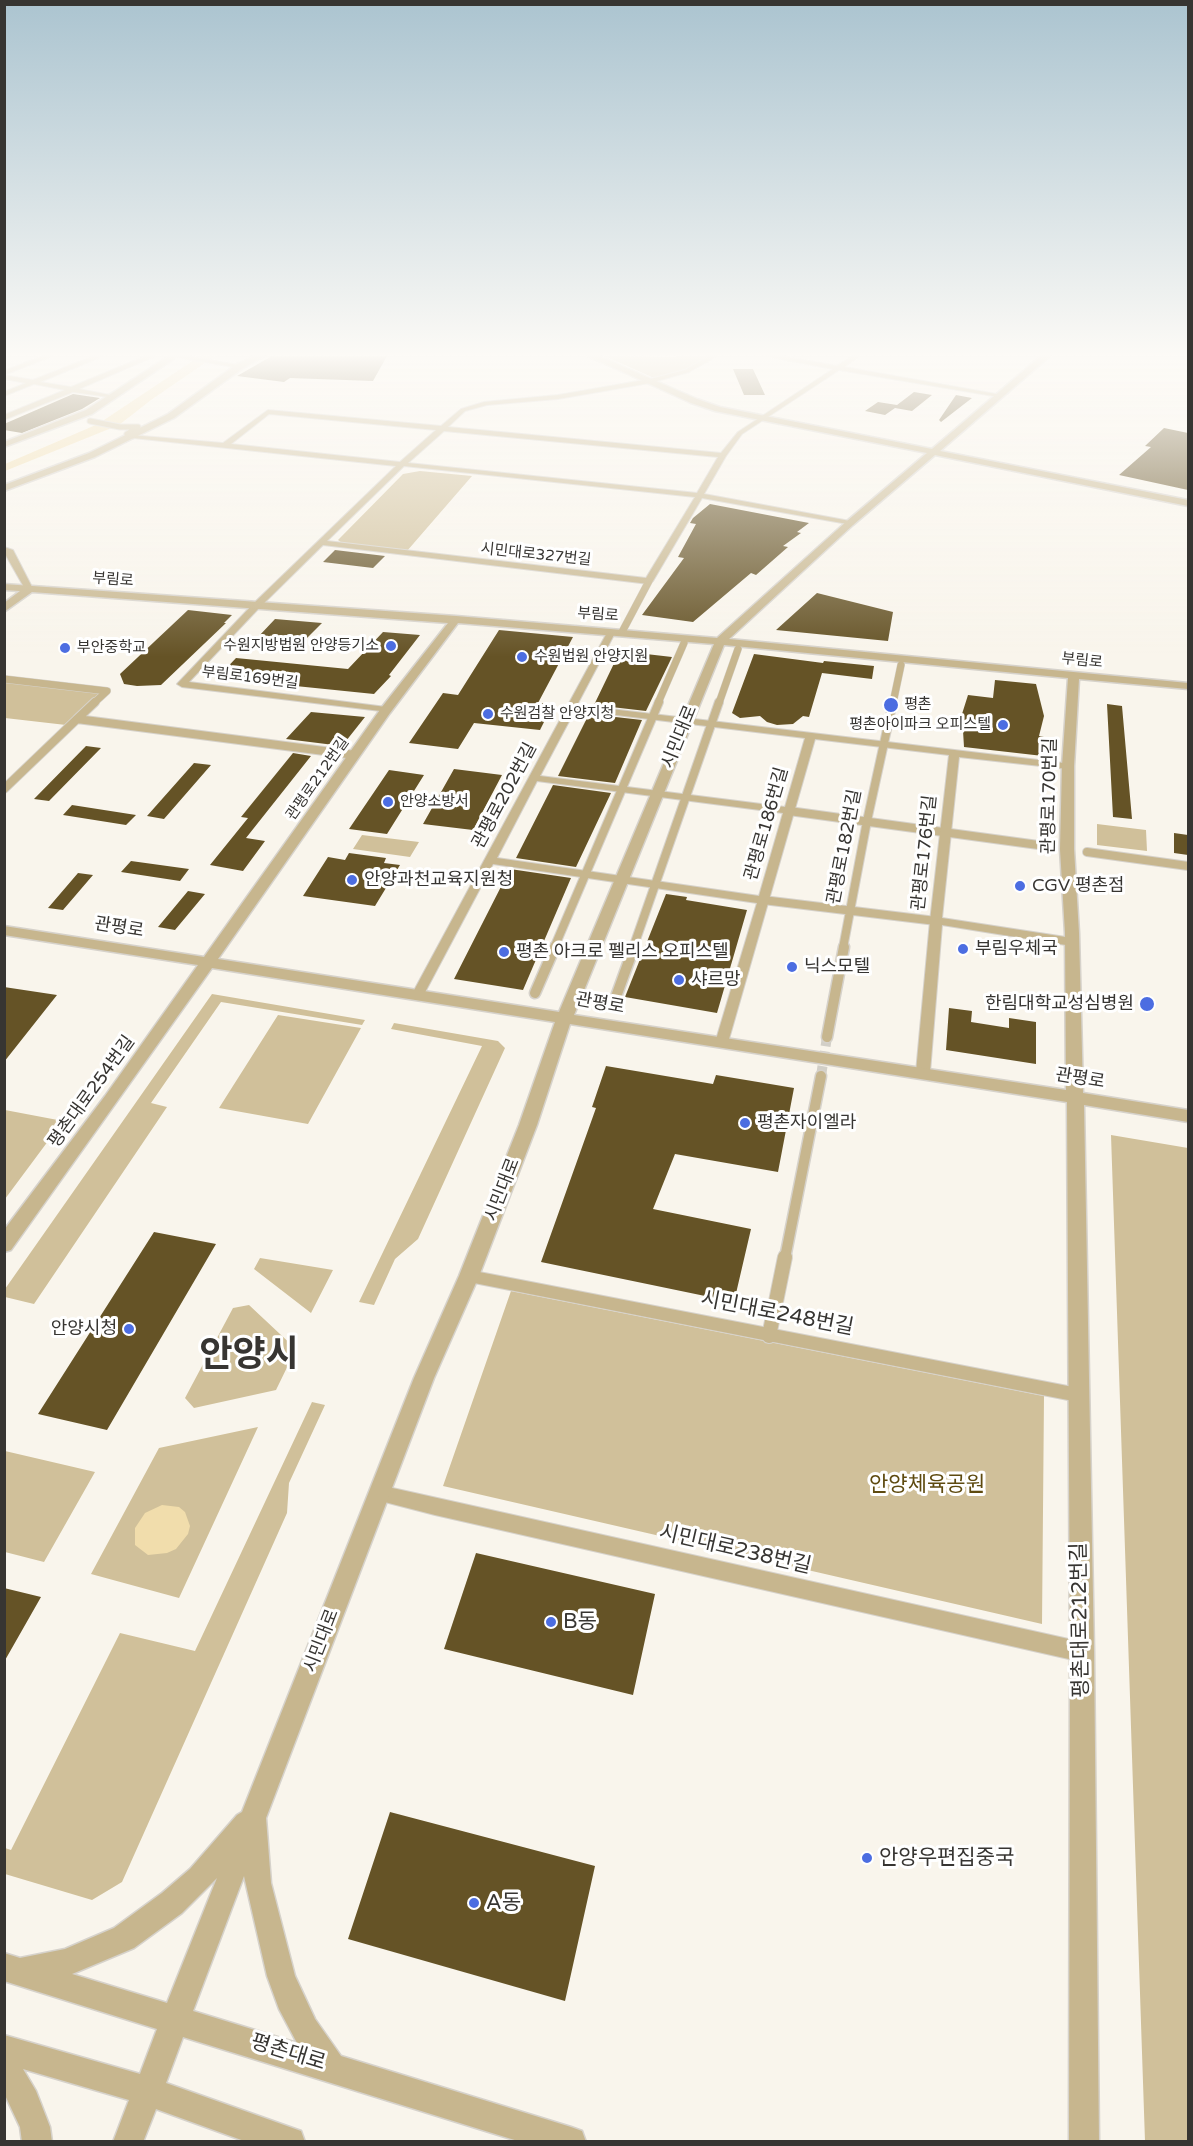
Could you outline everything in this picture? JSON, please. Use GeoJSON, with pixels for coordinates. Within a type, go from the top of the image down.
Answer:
{"type":"FeatureCollection","features":[{"type":"Feature","properties":{"kind":"street"},"geometry":{"type":"LineString","coordinates":[[4,488],[89,456]]}},
{"type":"Feature","properties":{"kind":"street"},"geometry":{"type":"LineString","coordinates":[[331,456],[699,495],[850,522]]}},
{"type":"Feature","properties":{"kind":"street"},"geometry":{"type":"LineString","coordinates":[[257,606],[410,456]]}},
{"type":"Feature","properties":{"kind":"street"},"geometry":{"type":"LineString","coordinates":[[617,631],[722,456]]}},
{"type":"Feature","properties":{"kind":"street","name":"시민대로"},"geometry":{"type":"LineString","coordinates":[[128,2142],[424,1378],[469,1276],[528,1125],[566,1017],[721,640],[850,522],[929,456]]}},
{"type":"Feature","properties":{"kind":"street"},"geometry":{"type":"LineString","coordinates":[[955,456],[1188,503]]}},
{"type":"Feature","properties":{"kind":"street","name":"시민대로327번길"},"geometry":{"type":"LineString","coordinates":[[322,543],[649,581]]}},
{"type":"Feature","properties":{"kind":"street"},"geometry":{"type":"LineString","coordinates":[[4,549],[9,550],[29,589],[4,609]]}},
{"type":"Feature","properties":{"kind":"street","name":"부림로"},"geometry":{"type":"LineString","coordinates":[[4,587],[617,631],[1188,686]]}},
{"type":"Feature","properties":{"kind":"street","name":"부림로169번길"},"geometry":{"type":"LineString","coordinates":[[257,606],[182,684],[386,710]]}},
{"type":"Feature","properties":{"kind":"street","name":"관평로212번길"},"geometry":{"type":"LineString","coordinates":[[209,961],[386,710],[456,619]]}},
{"type":"Feature","properties":{"kind":"street","name":"관평로202번길"},"geometry":{"type":"LineString","coordinates":[[417,996],[572,707],[617,631]]}},
{"type":"Feature","properties":{"kind":"street"},"geometry":{"type":"LineString","coordinates":[[535,993],[684,644]]}},
{"type":"Feature","properties":{"kind":"street"},"geometry":{"type":"LineString","coordinates":[[613,1005],[738,649]]}},
{"type":"Feature","properties":{"kind":"street","name":"관평로182번길"},"geometry":{"type":"LineString","coordinates":[[826,1037],[882,745],[901,665]]}},
{"type":"Feature","properties":{"kind":"street","name":"관평로170번길"},"geometry":{"type":"LineString","coordinates":[[1074,675],[1068,766],[1067,849],[1072,942],[1075,1098]]}},
{"type":"Feature","properties":{"kind":"street"},"geometry":{"type":"LineString","coordinates":[[4,679],[107,691],[4,789]]}},
{"type":"Feature","properties":{"kind":"street"},"geometry":{"type":"LineString","coordinates":[[572,707],[1068,766]]}},
{"type":"Feature","properties":{"kind":"street"},"geometry":{"type":"LineString","coordinates":[[77,720],[355,755]]}},
{"type":"Feature","properties":{"kind":"street","name":"관평로186번길"},"geometry":{"type":"LineString","coordinates":[[722,1043],[811,736]]}},
{"type":"Feature","properties":{"kind":"street","name":"관평로176번길"},"geometry":{"type":"LineString","coordinates":[[923,1072],[954,753]]}},
{"type":"Feature","properties":{"kind":"street"},"geometry":{"type":"LineString","coordinates":[[534,778],[1053,847]]}},
{"type":"Feature","properties":{"kind":"street"},"geometry":{"type":"LineString","coordinates":[[1087,852],[1188,866]]}},
{"type":"Feature","properties":{"kind":"street"},"geometry":{"type":"LineString","coordinates":[[490,860],[850,912],[936,921],[1072,942]]}},
{"type":"Feature","properties":{"kind":"street","name":"관평로"},"geometry":{"type":"LineString","coordinates":[[4,930],[417,996],[923,1072],[1188,1116]]}},
{"type":"Feature","properties":{"kind":"street","name":"평촌대로254번길"},"geometry":{"type":"LineString","coordinates":[[4,1245],[111,1100],[209,961]]}},
{"type":"Feature","properties":{"kind":"street"},"geometry":{"type":"LineString","coordinates":[[769,1336],[821,1076]]}},
{"type":"Feature","properties":{"kind":"street","name":"평촌대로212번길"},"geometry":{"type":"LineString","coordinates":[[1075,1098],[1082,1652],[1084,2142]]}},
{"type":"Feature","properties":{"kind":"street","name":"시민대로248번길"},"geometry":{"type":"LineString","coordinates":[[469,1276],[1078,1395]]}},
{"type":"Feature","properties":{"kind":"street","name":"시민대로238번길"},"geometry":{"type":"LineString","coordinates":[[379,1493],[1082,1652]]}},
{"type":"Feature","properties":{"kind":"street"},"geometry":{"type":"LineString","coordinates":[[13,1969],[65,1963],[124,1938],[172,1903],[255,1815]]}},
{"type":"Feature","properties":{"kind":"street"},"geometry":{"type":"LineString","coordinates":[[255,1815],[258,1883],[280,1976],[289,2000],[305,2029],[331,2067]]}},
{"type":"Feature","properties":{"kind":"street","name":"평촌대로"},"geometry":{"type":"LineString","coordinates":[[13,1969],[570,2142]]}},
{"type":"Feature","properties":{"kind":"street"},"geometry":{"type":"LineString","coordinates":[[4,2049],[148,2091],[290,2142]]}},
{"type":"Feature","properties":{"kind":"street"},"geometry":{"type":"LineString","coordinates":[[4,2067],[21,2091],[35,2127],[37,2142]]}},
{"type":"Feature","properties":{"kind":"green space"},"geometry":{"type":"Polygon","coordinates":[[[420,471],[472,476],[407,551],[343,544],[338,540],[403,474],[420,471]]]}},
{"type":"Feature","properties":{"kind":"green space"},"geometry":{"type":"Polygon","coordinates":[[[5,682],[101,693],[66,725],[5,718],[5,682]]]}},
{"type":"Feature","properties":{"kind":"green space"},"geometry":{"type":"Polygon","coordinates":[[[1097,824],[1146,830],[1147,851],[1097,845],[1097,824]]]}},
{"type":"Feature","properties":{"kind":"green space"},"geometry":{"type":"Polygon","coordinates":[[[362,835],[419,842],[410,857],[353,849],[362,835]]]}},
{"type":"Feature","properties":{"kind":"green space"},"geometry":{"type":"Polygon","coordinates":[[[212,994],[365,1020],[362,1025],[221,1002],[151,1103],[167,1107],[34,1304],[5,1297],[5,1289],[212,994]]]}},
{"type":"Feature","properties":{"kind":"green space"},"geometry":{"type":"Polygon","coordinates":[[[278,1015],[361,1028],[308,1124],[219,1108],[278,1015]]]}},
{"type":"Feature","properties":{"kind":"green space"},"geometry":{"type":"Polygon","coordinates":[[[394,1023],[498,1041],[505,1048],[418,1239],[395,1259],[374,1305],[359,1302],[482,1046],[391,1029],[394,1023]]]}},
{"type":"Feature","properties":{"kind":"green space"},"geometry":{"type":"Polygon","coordinates":[[[4,1110],[63,1121],[5,1199],[4,1110]]]}},
{"type":"Feature","properties":{"kind":"green space"},"geometry":{"type":"Polygon","coordinates":[[[1111,1135],[1188,1148],[1188,2141],[1145,2141],[1111,1135]]]}},
{"type":"Feature","properties":{"kind":"green space"},"geometry":{"type":"Polygon","coordinates":[[[260,1258],[333,1270],[311,1313],[254,1269],[260,1258]]]}},
{"type":"Feature","properties":{"kind":"green space","name":"안양체육공원"},"geometry":{"type":"Polygon","coordinates":[[[511,1291],[1044,1396],[1042,1624],[443,1486],[511,1291]]]}},
{"type":"Feature","properties":{"kind":"green space"},"geometry":{"type":"Polygon","coordinates":[[[249,1305],[296,1349],[276,1390],[194,1408],[185,1398],[233,1308],[249,1305]]]}},
{"type":"Feature","properties":{"kind":"green space"},"geometry":{"type":"Polygon","coordinates":[[[312,1402],[325,1405],[289,1483],[287,1513],[122,1882],[92,1900],[5,1874],[5,1848],[11,1850],[120,1633],[195,1651],[312,1402]]]}},
{"type":"Feature","properties":{"kind":"green space"},"geometry":{"type":"Polygon","coordinates":[[[258,1427],[179,1598],[91,1574],[159,1448],[258,1427]]]}},
{"type":"Feature","properties":{"kind":"green space"},"geometry":{"type":"Polygon","coordinates":[[[5,1451],[95,1472],[44,1562],[5,1552],[5,1451]]]}},
{"type":"Feature","properties":{"kind":"shaded area"},"geometry":{"type":"Polygon","coordinates":[[[23,456],[42,456],[5,471],[5,464],[23,456]]]}},
{"type":"Feature","properties":{"kind":"shaded area"},"geometry":{"type":"Polygon","coordinates":[[[162,1505],[179,1507],[185,1512],[190,1526],[188,1534],[176,1549],[167,1553],[148,1555],[135,1545],[135,1528],[145,1513],[162,1505]]]}},
{"type":"Feature","properties":{"kind":"building"},"geometry":{"type":"Polygon","coordinates":[[[1141,456],[1188,456],[1188,490],[1119,475],[1141,456]]]}},
{"type":"Feature","properties":{"kind":"building"},"geometry":{"type":"Polygon","coordinates":[[[710,504],[809,523],[797,532],[801,533],[783,546],[788,547],[756,575],[751,573],[693,622],[642,615],[684,558],[678,557],[696,524],[690,523],[693,518],[710,504]]]}},
{"type":"Feature","properties":{"kind":"building"},"geometry":{"type":"Polygon","coordinates":[[[335,550],[385,556],[373,568],[323,562],[335,550]]]}},
{"type":"Feature","properties":{"kind":"building"},"geometry":{"type":"Polygon","coordinates":[[[817,593],[893,612],[888,641],[776,630],[817,593]]]}},
{"type":"Feature","properties":{"kind":"building"},"geometry":{"type":"Polygon","coordinates":[[[188,610],[232,615],[161,685],[124,684],[120,674],[188,610]]]}},
{"type":"Feature","properties":{"kind":"building"},"geometry":{"type":"Polygon","coordinates":[[[275,619],[322,623],[303,642],[258,637],[275,619]]]}},
{"type":"Feature","properties":{"kind":"building"},"geometry":{"type":"Polygon","coordinates":[[[499,630],[573,637],[538,703],[553,704],[540,730],[474,723],[458,749],[409,743],[443,693],[458,695],[499,630]]]}},
{"type":"Feature","properties":{"kind":"building"},"geometry":{"type":"Polygon","coordinates":[[[383,632],[420,635],[389,675],[391,676],[374,694],[217,678],[236,658],[348,669],[383,632]]]}},
{"type":"Feature","properties":{"kind":"building"},"geometry":{"type":"Polygon","coordinates":[[[620,651],[672,657],[646,711],[594,705],[620,651]]]}},
{"type":"Feature","properties":{"kind":"building"},"geometry":{"type":"Polygon","coordinates":[[[754,654],[823,663],[824,661],[874,666],[872,679],[822,673],[809,717],[803,716],[793,724],[777,725],[767,722],[760,716],[740,718],[732,713],[754,654]]]}},
{"type":"Feature","properties":{"kind":"building","name":"평촌아이파크 오피스텔"},"geometry":{"type":"Polygon","coordinates":[[[995,680],[1036,684],[1044,716],[1039,736],[1044,737],[1043,756],[964,747],[962,714],[968,695],[993,698],[995,680]]]}},
{"type":"Feature","properties":{"kind":"building"},"geometry":{"type":"Polygon","coordinates":[[[1107,704],[1122,706],[1132,819],[1113,817],[1107,704]]]}},
{"type":"Feature","properties":{"kind":"building"},"geometry":{"type":"Polygon","coordinates":[[[311,712],[365,717],[342,746],[286,739],[311,712]]]}},
{"type":"Feature","properties":{"kind":"building"},"geometry":{"type":"Polygon","coordinates":[[[589,714],[642,720],[615,783],[558,776],[589,714]]]}},
{"type":"Feature","properties":{"kind":"building"},"geometry":{"type":"Polygon","coordinates":[[[86,746],[101,748],[49,801],[34,799],[86,746]]]}},
{"type":"Feature","properties":{"kind":"building"},"geometry":{"type":"Polygon","coordinates":[[[293,753],[311,756],[246,838],[265,841],[243,871],[210,865],[248,818],[241,817],[293,753]]]}},
{"type":"Feature","properties":{"kind":"building"},"geometry":{"type":"Polygon","coordinates":[[[194,763],[211,765],[164,819],[147,816],[194,763]]]}},
{"type":"Feature","properties":{"kind":"building"},"geometry":{"type":"Polygon","coordinates":[[[454,769],[502,775],[473,830],[423,824],[454,769]]]}},
{"type":"Feature","properties":{"kind":"building","name":"안양소방서"},"geometry":{"type":"Polygon","coordinates":[[[389,770],[424,775],[387,834],[349,829],[389,770]]]}},
{"type":"Feature","properties":{"kind":"building"},"geometry":{"type":"Polygon","coordinates":[[[553,785],[611,793],[576,867],[516,858],[553,785]]]}},
{"type":"Feature","properties":{"kind":"building"},"geometry":{"type":"Polygon","coordinates":[[[72,805],[136,815],[126,825],[63,815],[72,805]]]}},
{"type":"Feature","properties":{"kind":"building"},"geometry":{"type":"Polygon","coordinates":[[[1174,833],[1188,835],[1188,855],[1174,853],[1174,833]]]}},
{"type":"Feature","properties":{"kind":"building","name":"안양과천교육지원청"},"geometry":{"type":"Polygon","coordinates":[[[349,853],[386,858],[384,863],[400,865],[375,906],[303,896],[328,857],[345,860],[349,853]]]}},
{"type":"Feature","properties":{"kind":"building"},"geometry":{"type":"Polygon","coordinates":[[[131,861],[189,869],[180,881],[121,872],[131,861]]]}},
{"type":"Feature","properties":{"kind":"building","name":"평촌 아크로 펠리스 오피스텔"},"geometry":{"type":"Polygon","coordinates":[[[510,869],[571,878],[523,990],[454,979],[510,869]]]}},
{"type":"Feature","properties":{"kind":"building"},"geometry":{"type":"Polygon","coordinates":[[[78,873],[93,875],[63,910],[48,908],[78,873]]]}},
{"type":"Feature","properties":{"kind":"building"},"geometry":{"type":"Polygon","coordinates":[[[188,891],[205,894],[175,930],[158,927],[188,891]]]}},
{"type":"Feature","properties":{"kind":"building"},"geometry":{"type":"Polygon","coordinates":[[[666,894],[687,897],[686,900],[747,910],[717,1013],[625,997],[666,894]]]}},
{"type":"Feature","properties":{"kind":"building"},"geometry":{"type":"Polygon","coordinates":[[[4,987],[57,995],[4,1062],[4,987]]]}},
{"type":"Feature","properties":{"kind":"building"},"geometry":{"type":"Polygon","coordinates":[[[949,1008],[972,1011],[971,1022],[1009,1028],[1009,1018],[1036,1022],[1036,1064],[946,1050],[949,1008]]]}},
{"type":"Feature","properties":{"kind":"building"},"geometry":{"type":"Polygon","coordinates":[[[606,1066],[713,1084],[716,1075],[794,1088],[778,1172],[675,1154],[653,1209],[751,1229],[734,1302],[541,1262],[596,1108],[592,1107],[606,1066]]]}},
{"type":"Feature","properties":{"kind":"building","name":"안양시청"},"geometry":{"type":"Polygon","coordinates":[[[154,1232],[216,1244],[107,1430],[38,1414],[154,1232]]]}},
{"type":"Feature","properties":{"kind":"building","name":"B동"},"geometry":{"type":"Polygon","coordinates":[[[476,1553],[655,1594],[633,1695],[444,1649],[476,1553]]]}},
{"type":"Feature","properties":{"kind":"building"},"geometry":{"type":"Polygon","coordinates":[[[4,1588],[41,1597],[4,1662],[4,1588]]]}},
{"type":"Feature","properties":{"kind":"building","name":"A동"},"geometry":{"type":"Polygon","coordinates":[[[390,1812],[595,1866],[565,2001],[348,1939],[390,1812]]]}},
{"type":"Feature","properties":{"kind":"tunnel"},"geometry":{"type":"LineString","coordinates":[[821,1076],[827,1037]]}},
{"type":"Feature","properties":{"kind":"place","name":"수원지방법원 안양등기소"},"geometry":{"type":"Point","coordinates":[391,646]}},
{"type":"Feature","properties":{"kind":"place","name":"부안중학교"},"geometry":{"type":"Point","coordinates":[65,648]}},
{"type":"Feature","properties":{"kind":"place","name":"수원법원 안양지원"},"geometry":{"type":"Point","coordinates":[522,657]}},
{"type":"Feature","properties":{"kind":"place","name":"평촌"},"geometry":{"type":"Point","coordinates":[891,705]}},
{"type":"Feature","properties":{"kind":"place","name":"수원검찰 안양지청"},"geometry":{"type":"Point","coordinates":[488,714]}},
{"type":"Feature","properties":{"kind":"place","name":"평촌아이파크 오피스텔"},"geometry":{"type":"Point","coordinates":[1003,725]}},
{"type":"Feature","properties":{"kind":"place","name":"안양소방서"},"geometry":{"type":"Point","coordinates":[388,802]}},
{"type":"Feature","properties":{"kind":"place","name":"안양과천교육지원청"},"geometry":{"type":"Point","coordinates":[352,880]}},
{"type":"Feature","properties":{"kind":"place","name":"CGV 평촌점"},"geometry":{"type":"Point","coordinates":[1020,886]}},
{"type":"Feature","properties":{"kind":"place","name":"부림우체국"},"geometry":{"type":"Point","coordinates":[963,949]}},
{"type":"Feature","properties":{"kind":"place","name":"평촌 아크로 펠리스 오피스텔"},"geometry":{"type":"Point","coordinates":[504,952]}},
{"type":"Feature","properties":{"kind":"place","name":"닉스모텔"},"geometry":{"type":"Point","coordinates":[792,967]}},
{"type":"Feature","properties":{"kind":"place","name":"샤르망"},"geometry":{"type":"Point","coordinates":[679,980]}},
{"type":"Feature","properties":{"kind":"place","name":"한림대학교성심병원"},"geometry":{"type":"Point","coordinates":[1147,1004]}},
{"type":"Feature","properties":{"kind":"place","name":"평촌자이엘라"},"geometry":{"type":"Point","coordinates":[745,1123]}},
{"type":"Feature","properties":{"kind":"place","name":"안양시청"},"geometry":{"type":"Point","coordinates":[129,1329]}},
{"type":"Feature","properties":{"kind":"place","name":"B동"},"geometry":{"type":"Point","coordinates":[551,1622]}},
{"type":"Feature","properties":{"kind":"place","name":"안양우편집중국"},"geometry":{"type":"Point","coordinates":[867,1858]}},
{"type":"Feature","properties":{"kind":"place","name":"A동"},"geometry":{"type":"Point","coordinates":[474,1903]}},
{"type":"Feature","properties":{"kind":"district","name":"안양시"},"geometry":{"type":"Point","coordinates":[249,1357]}}]}
